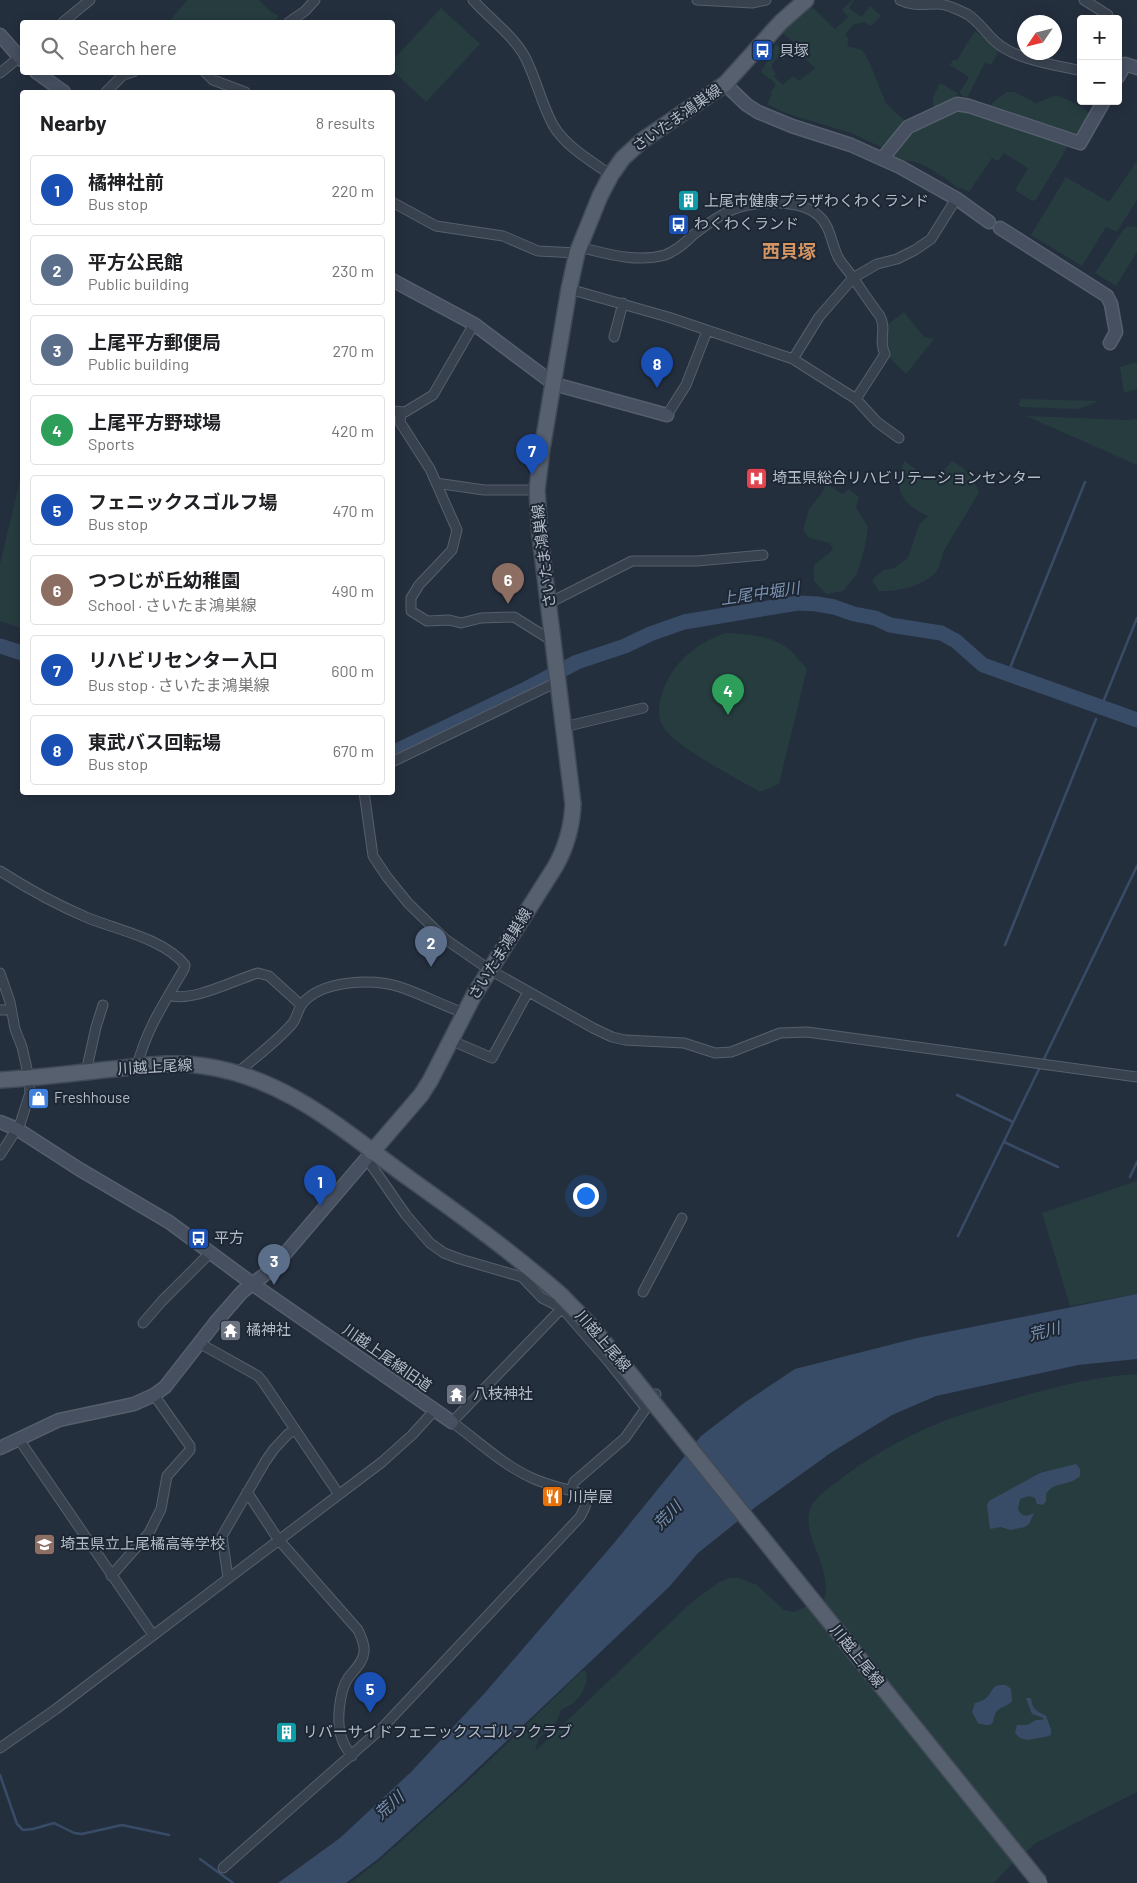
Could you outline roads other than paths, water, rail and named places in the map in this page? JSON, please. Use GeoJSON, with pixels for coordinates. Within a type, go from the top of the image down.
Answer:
{"type":"FeatureCollection","features":[{"type":"Feature","properties":{"kind":"main road","name":"さいたま鴻巣線"},"geometry":{"type":"LineString","coordinates":[[369,1155],[421,1095],[430,1081],[464,1013],[555,867],[563,853],[569,835],[574,804],[539,522],[537,490],[542,448],[569,289],[578,250],[600,196],[623,158],[642,140],[725,84],[781,22],[806,0]]}},
{"type":"Feature","properties":{"kind":"main road","name":"川越上尾線"},"geometry":{"type":"LineString","coordinates":[[0,1080],[137,1066],[185,1064],[238,1072],[262,1080],[300,1100],[369,1155],[504,1247],[561,1301],[590,1324],[1040,1883]]}},
{"type":"Feature","properties":{"kind":"street"},"geometry":{"type":"LineString","coordinates":[[65,20],[90,0]]}},
{"type":"Feature","properties":{"kind":"street"},"geometry":{"type":"LineString","coordinates":[[292,20],[305,11],[314,0]]}},
{"type":"Feature","properties":{"kind":"street"},"geometry":{"type":"LineString","coordinates":[[472,0],[509,36],[524,56],[553,126],[578,151],[611,175]]}},
{"type":"Feature","properties":{"kind":"street"},"geometry":{"type":"LineString","coordinates":[[696,0],[752,3],[766,0]]}},
{"type":"Feature","properties":{"kind":"street"},"geometry":{"type":"LineString","coordinates":[[900,0],[920,6],[939,4],[967,14],[1008,51],[1077,70]]}},
{"type":"Feature","properties":{"kind":"street"},"geometry":{"type":"LineString","coordinates":[[1084,0],[1108,15]]}},
{"type":"Feature","properties":{"kind":"street"},"geometry":{"type":"LineString","coordinates":[[0,35],[20,56]]}},
{"type":"Feature","properties":{"kind":"street"},"geometry":{"type":"LineString","coordinates":[[0,73],[20,59]]}},
{"type":"Feature","properties":{"kind":"street"},"geometry":{"type":"LineString","coordinates":[[1122,70],[1125,64],[1137,68]]}},
{"type":"Feature","properties":{"kind":"street"},"geometry":{"type":"LineString","coordinates":[[40,75],[61,90]]}},
{"type":"Feature","properties":{"kind":"street"},"geometry":{"type":"LineString","coordinates":[[108,90],[123,75]]}},
{"type":"Feature","properties":{"kind":"street"},"geometry":{"type":"LineString","coordinates":[[208,75],[214,80],[240,90]]}},
{"type":"Feature","properties":{"kind":"street"},"geometry":{"type":"LineString","coordinates":[[725,84],[747,105],[772,119],[851,145],[905,169],[956,199],[1107,296],[1111,304],[1116,332],[1110,343]]}},
{"type":"Feature","properties":{"kind":"street"},"geometry":{"type":"LineString","coordinates":[[882,159],[908,127],[956,104],[969,106],[1080,143],[1102,105]]}},
{"type":"Feature","properties":{"kind":"street"},"geometry":{"type":"LineString","coordinates":[[793,359],[819,317],[853,278],[877,264],[903,256],[931,238],[956,199]]}},
{"type":"Feature","properties":{"kind":"street"},"geometry":{"type":"LineString","coordinates":[[395,204],[436,226],[503,236],[538,251],[578,250],[621,257],[643,258],[672,252],[716,217],[740,206],[764,203],[796,205],[807,208],[817,214],[824,222],[838,257],[884,324],[881,341],[885,354],[856,399]]}},
{"type":"Feature","properties":{"kind":"street"},"geometry":{"type":"LineString","coordinates":[[395,282],[474,324],[554,384],[667,415],[686,385],[707,331]]}},
{"type":"Feature","properties":{"kind":"street"},"geometry":{"type":"LineString","coordinates":[[569,289],[668,317],[793,359],[856,399],[877,422],[899,438]]}},
{"type":"Feature","properties":{"kind":"street"},"geometry":{"type":"LineString","coordinates":[[614,338],[623,304]]}},
{"type":"Feature","properties":{"kind":"street"},"geometry":{"type":"LineString","coordinates":[[474,324],[433,395],[405,412],[397,411],[400,422],[430,469],[457,530],[452,550],[419,585],[411,598],[411,612],[427,622],[449,620],[461,623],[481,618],[514,617],[554,642]]}},
{"type":"Feature","properties":{"kind":"street"},"geometry":{"type":"LineString","coordinates":[[436,483],[484,490],[537,490]]}},
{"type":"Feature","properties":{"kind":"street"},"geometry":{"type":"LineString","coordinates":[[550,603],[632,561],[696,561],[763,555]]}},
{"type":"Feature","properties":{"kind":"street"},"geometry":{"type":"LineString","coordinates":[[395,760],[558,675]]}},
{"type":"Feature","properties":{"kind":"street"},"geometry":{"type":"LineString","coordinates":[[564,727],[643,708]]}},
{"type":"Feature","properties":{"kind":"street"},"geometry":{"type":"LineString","coordinates":[[364,795],[373,856],[408,904],[445,939],[490,970],[612,1037],[647,1042],[684,1043],[715,1053],[731,1052],[780,1033],[807,1032],[1137,1077]]}},
{"type":"Feature","properties":{"kind":"street"},"geometry":{"type":"LineString","coordinates":[[0,871],[54,902],[88,918],[142,938],[168,951],[185,965],[144,1042],[137,1066]]}},
{"type":"Feature","properties":{"kind":"street"},"geometry":{"type":"LineString","coordinates":[[0,973],[22,1047],[29,1078],[30,1093],[17,1129],[0,1155]]}},
{"type":"Feature","properties":{"kind":"street"},"geometry":{"type":"LineString","coordinates":[[169,995],[176,998],[195,996],[258,973],[268,976],[302,1005]]}},
{"type":"Feature","properties":{"kind":"street"},"geometry":{"type":"LineString","coordinates":[[238,1072],[264,1051],[291,1025],[300,1012],[302,1005],[328,987],[352,983],[376,983],[398,987],[464,1013]]}},
{"type":"Feature","properties":{"kind":"street"},"geometry":{"type":"LineString","coordinates":[[450,1040],[492,1058],[528,992]]}},
{"type":"Feature","properties":{"kind":"street"},"geometry":{"type":"LineString","coordinates":[[86,1072],[103,1005]]}},
{"type":"Feature","properties":{"kind":"street"},"geometry":{"type":"LineString","coordinates":[[0,1010],[10,1010]]}},
{"type":"Feature","properties":{"kind":"street"},"geometry":{"type":"LineString","coordinates":[[0,1122],[17,1129]]}},
{"type":"Feature","properties":{"kind":"street","name":"川越上尾線旧道"},"geometry":{"type":"LineString","coordinates":[[17,1129],[79,1169],[156,1214],[252,1284],[452,1422],[504,1462],[528,1476],[545,1483],[585,1495],[587,1500],[586,1506],[570,1528],[409,1701],[352,1756]]}},
{"type":"Feature","properties":{"kind":"street"},"geometry":{"type":"LineString","coordinates":[[0,1448],[59,1420],[74,1415],[134,1404],[154,1395],[173,1378],[199,1343],[242,1292],[265,1275],[279,1261],[369,1155],[406,1215],[438,1249],[470,1263],[522,1277],[542,1298],[561,1301],[645,1407]]}},
{"type":"Feature","properties":{"kind":"street"},"geometry":{"type":"LineString","coordinates":[[643,1292],[682,1218]]}},
{"type":"Feature","properties":{"kind":"street"},"geometry":{"type":"LineString","coordinates":[[143,1323],[210,1253]]}},
{"type":"Feature","properties":{"kind":"street"},"geometry":{"type":"LineString","coordinates":[[452,1422],[561,1301]]}},
{"type":"Feature","properties":{"kind":"street"},"geometry":{"type":"LineString","coordinates":[[199,1343],[258,1376],[338,1494]]}},
{"type":"Feature","properties":{"kind":"street"},"geometry":{"type":"LineString","coordinates":[[571,1490],[574,1482],[625,1438],[645,1407],[656,1394]]}},
{"type":"Feature","properties":{"kind":"street"},"geometry":{"type":"LineString","coordinates":[[111,1576],[149,1532],[161,1508],[167,1476],[190,1450],[190,1446],[154,1395]]}},
{"type":"Feature","properties":{"kind":"street"},"geometry":{"type":"LineString","coordinates":[[0,1748],[56,1708],[382,1462],[412,1435],[434,1411]]}},
{"type":"Feature","properties":{"kind":"street"},"geometry":{"type":"LineString","coordinates":[[228,1578],[222,1536],[274,1449],[288,1434],[295,1430]]}},
{"type":"Feature","properties":{"kind":"street"},"geometry":{"type":"LineString","coordinates":[[18,1438],[152,1634]]}},
{"type":"Feature","properties":{"kind":"street"},"geometry":{"type":"LineString","coordinates":[[223,1868],[352,1756],[341,1738],[339,1712],[343,1688],[361,1662],[364,1652],[364,1644],[358,1630],[278,1540],[247,1492]]}},
{"type":"Feature","properties":{"kind":"water","name":"荒川"},"geometry":{"type":"Polygon","coordinates":[[[1137,1294],[1137,1359],[1078,1365],[936,1396],[892,1415],[832,1452],[758,1505],[698,1553],[669,1587],[457,1788],[378,1859],[346,1883],[278,1883],[340,1838],[411,1772],[483,1695],[615,1542],[701,1436],[744,1403],[795,1369],[917,1338],[1137,1294]]]}},
{"type":"Feature","properties":{"kind":"water"},"geometry":{"type":"Polygon","coordinates":[[[1076,1464],[1080,1469],[1080,1476],[1049,1490],[1043,1505],[1037,1504],[1035,1498],[1029,1496],[1020,1499],[1018,1509],[1021,1514],[1026,1516],[1034,1513],[1029,1524],[1025,1527],[1010,1530],[1001,1527],[990,1529],[987,1505],[989,1501],[1040,1473],[1076,1464]]]}},
{"type":"Feature","properties":{"kind":"water"},"geometry":{"type":"Polygon","coordinates":[[[997,1685],[1006,1685],[1011,1689],[1012,1701],[998,1710],[991,1724],[978,1723],[972,1712],[975,1703],[985,1699],[997,1685]]]}},
{"type":"Feature","properties":{"kind":"water"},"geometry":{"type":"Polygon","coordinates":[[[1026,1698],[1031,1698],[1034,1708],[1046,1716],[1051,1729],[1051,1735],[1028,1740],[1022,1739],[1017,1735],[1015,1732],[1017,1725],[1027,1725],[1044,1718],[1032,1714],[1026,1698]]]}},
{"type":"Feature","properties":{"kind":"waterway"},"geometry":{"type":"LineString","coordinates":[[1010,668],[1085,482]]}},
{"type":"Feature","properties":{"kind":"waterway","name":"上尾中堀川"},"geometry":{"type":"LineString","coordinates":[[395,752],[526,689],[577,662],[625,646],[650,634],[684,622],[798,603],[834,607],[854,614],[875,618],[890,625],[941,633],[956,641],[983,665],[1137,720]]}},
{"type":"Feature","properties":{"kind":"waterway"},"geometry":{"type":"LineString","coordinates":[[1104,700],[1137,618]]}},
{"type":"Feature","properties":{"kind":"waterway","name":"上尾中堀川"},"geometry":{"type":"LineString","coordinates":[[0,646],[20,652]]}},
{"type":"Feature","properties":{"kind":"waterway"},"geometry":{"type":"LineString","coordinates":[[1005,945],[1096,719]]}},
{"type":"Feature","properties":{"kind":"waterway"},"geometry":{"type":"LineString","coordinates":[[1043,1061],[1137,866]]}},
{"type":"Feature","properties":{"kind":"waterway"},"geometry":{"type":"LineString","coordinates":[[958,1236],[1040,1067]]}},
{"type":"Feature","properties":{"kind":"waterway"},"geometry":{"type":"LineString","coordinates":[[957,1095],[1013,1122]]}},
{"type":"Feature","properties":{"kind":"waterway"},"geometry":{"type":"LineString","coordinates":[[1004,1142],[1058,1167]]}},
{"type":"Feature","properties":{"kind":"waterway"},"geometry":{"type":"LineString","coordinates":[[1130,1177],[1137,1162]]}},
{"type":"Feature","properties":{"kind":"waterway"},"geometry":{"type":"LineString","coordinates":[[0,1775],[17,1824],[23,1830],[54,1823],[74,1833],[82,1834],[122,1825],[169,1835]]}},
{"type":"Feature","properties":{"kind":"waterway"},"geometry":{"type":"LineString","coordinates":[[200,1859],[233,1883]]}},
{"type":"Feature","properties":{"kind":"place","name":"貝塚"},"geometry":{"type":"Point","coordinates":[763,51]}},
{"type":"Feature","properties":{"kind":"place","name":"上尾市健康プラザわくわくランド"},"geometry":{"type":"Point","coordinates":[688,201]}},
{"type":"Feature","properties":{"kind":"place","name":"わくわくランド"},"geometry":{"type":"Point","coordinates":[678,224]}},
{"type":"Feature","properties":{"kind":"place","name":"東武バス回転場"},"geometry":{"type":"Point","coordinates":[657,388]}},
{"type":"Feature","properties":{"kind":"place","name":"リハビリセンター入口"},"geometry":{"type":"Point","coordinates":[532,475]}},
{"type":"Feature","properties":{"kind":"place","name":"埼玉県総合リハビリテーションセンター"},"geometry":{"type":"Point","coordinates":[756,478]}},
{"type":"Feature","properties":{"kind":"place","name":"つつじが丘幼稚園"},"geometry":{"type":"Point","coordinates":[508,604]}},
{"type":"Feature","properties":{"kind":"place","name":"上尾平方野球場"},"geometry":{"type":"Point","coordinates":[728,715]}},
{"type":"Feature","properties":{"kind":"place","name":"平方公民館"},"geometry":{"type":"Point","coordinates":[431,967]}},
{"type":"Feature","properties":{"kind":"place","name":"Freshhouse"},"geometry":{"type":"Point","coordinates":[38,1098]}},
{"type":"Feature","properties":{"kind":"place","name":"橘神社前"},"geometry":{"type":"Point","coordinates":[320,1206]}},
{"type":"Feature","properties":{"kind":"place","name":"平方"},"geometry":{"type":"Point","coordinates":[198,1238]}},
{"type":"Feature","properties":{"kind":"place","name":"上尾平方郵便局"},"geometry":{"type":"Point","coordinates":[274,1285]}},
{"type":"Feature","properties":{"kind":"place","name":"橘神社"},"geometry":{"type":"Point","coordinates":[230,1330]}},
{"type":"Feature","properties":{"kind":"place","name":"八枝神社"},"geometry":{"type":"Point","coordinates":[457,1394]}},
{"type":"Feature","properties":{"kind":"place","name":"川岸屋"},"geometry":{"type":"Point","coordinates":[552,1497]}},
{"type":"Feature","properties":{"kind":"place","name":"埼玉県立上尾橘高等学校"},"geometry":{"type":"Point","coordinates":[44,1544]}},
{"type":"Feature","properties":{"kind":"place","name":"フェニックスゴルフ場"},"geometry":{"type":"Point","coordinates":[370,1713]}},
{"type":"Feature","properties":{"kind":"place","name":"リバーサイドフェニックスゴルフクラブ"},"geometry":{"type":"Point","coordinates":[287,1732]}},
{"type":"Feature","properties":{"kind":"district","name":"西貝塚"},"geometry":{"type":"Point","coordinates":[789,252]}}]}
